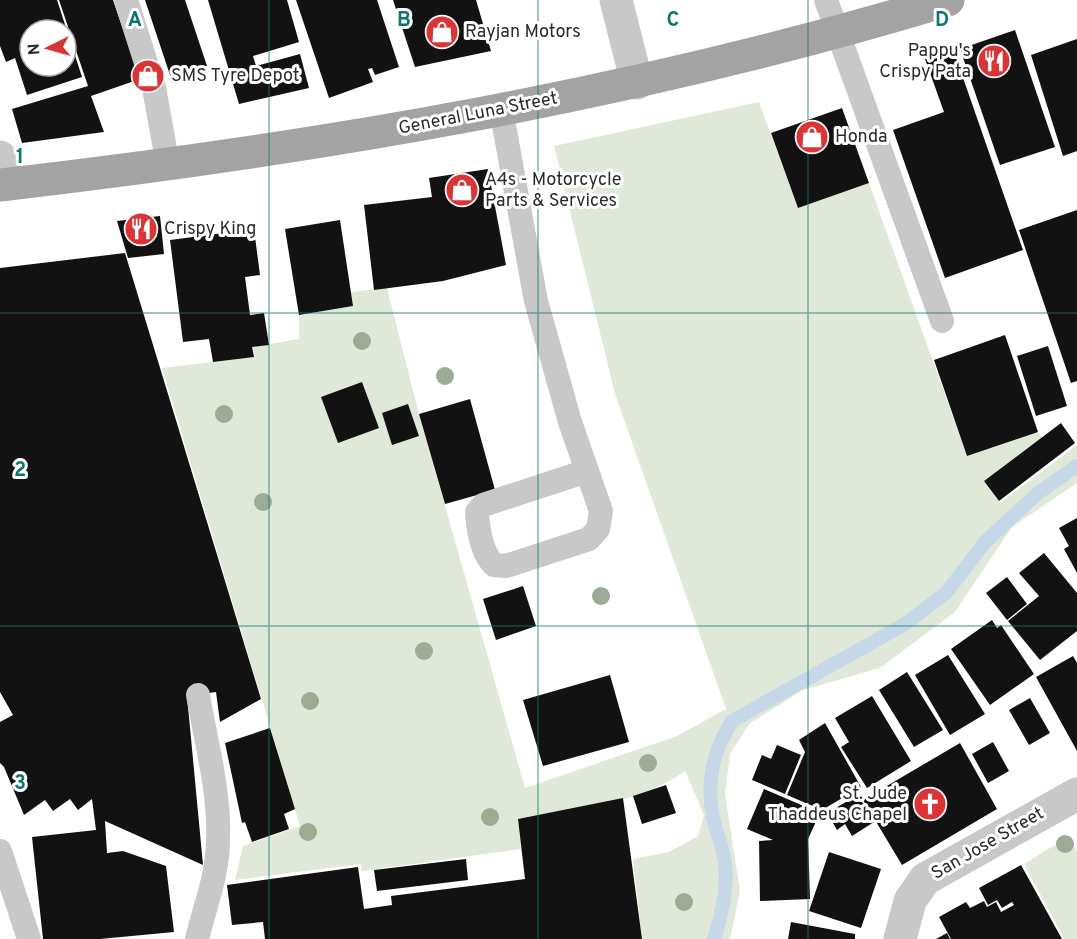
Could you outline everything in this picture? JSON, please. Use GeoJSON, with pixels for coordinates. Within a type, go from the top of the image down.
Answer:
{"type":"FeatureCollection","features":[{"type":"Feature","properties":{"kind":"main road","name":"General Luna Street"},"geometry":{"type":"LineString","coordinates":[[3,175],[168,165],[368,135],[637,83],[837,33],[948,0]]}},
{"type":"Feature","properties":{"kind":"street"},"geometry":{"type":"LineString","coordinates":[[616,0],[637,83]]}},
{"type":"Feature","properties":{"kind":"street","name":"San Jose Street"},"geometry":{"type":"LineString","coordinates":[[900,939],[910,901],[925,879],[1077,794]]}},
{"type":"Feature","properties":{"kind":"lane"},"geometry":{"type":"LineString","coordinates":[[126,0],[154,88],[168,165]]}},
{"type":"Feature","properties":{"kind":"lane"},"geometry":{"type":"LineString","coordinates":[[826,0],[942,321]]}},
{"type":"Feature","properties":{"kind":"lane"},"geometry":{"type":"LineString","coordinates":[[501,109],[536,301],[570,422],[601,511],[598,529],[589,539],[506,566],[494,565],[488,558],[477,522],[477,512],[483,505],[587,471]]}},
{"type":"Feature","properties":{"kind":"lane"},"geometry":{"type":"LineString","coordinates":[[197,939],[215,873],[219,841],[217,808],[198,695]]}},
{"type":"Feature","properties":{"kind":"lane"},"geometry":{"type":"LineString","coordinates":[[0,851],[29,939]]}},
{"type":"Feature","properties":{"kind":"green space"},"geometry":{"type":"Polygon","coordinates":[[[759,102],[798,208],[869,183],[967,456],[1038,432],[1042,438],[984,481],[1000,503],[1077,445],[1077,483],[1012,527],[955,612],[880,668],[803,690],[749,724],[730,754],[725,794],[740,891],[730,939],[642,939],[633,859],[669,852],[698,836],[704,815],[685,771],[648,791],[627,798],[518,819],[521,849],[362,871],[361,864],[235,880],[243,846],[300,826],[162,368],[253,357],[252,347],[299,339],[299,315],[353,306],[351,292],[387,288],[419,414],[525,788],[677,736],[726,709],[615,394],[554,146],[759,102]]]}},
{"type":"Feature","properties":{"kind":"green space"},"geometry":{"type":"Polygon","coordinates":[[[1069,836],[1077,851],[1077,939],[1064,939],[1024,864],[1069,836]]]}},
{"type":"Feature","properties":{"kind":"building"},"geometry":{"type":"Polygon","coordinates":[[[0,0],[57,0],[63,18],[18,18],[18,67],[15,58],[6,62],[0,46],[0,0]]]}},
{"type":"Feature","properties":{"kind":"building"},"geometry":{"type":"Polygon","coordinates":[[[59,0],[113,0],[140,79],[91,96],[104,132],[22,143],[12,109],[88,86],[78,56],[78,18],[65,18],[59,0]]]}},
{"type":"Feature","properties":{"kind":"building"},"geometry":{"type":"Polygon","coordinates":[[[145,0],[185,0],[207,66],[171,78],[145,0]]]}},
{"type":"Feature","properties":{"kind":"building"},"geometry":{"type":"Polygon","coordinates":[[[208,0],[287,0],[299,42],[253,56],[256,66],[300,54],[309,88],[239,104],[208,0]]]}},
{"type":"Feature","properties":{"kind":"building"},"geometry":{"type":"Polygon","coordinates":[[[296,0],[377,0],[399,67],[375,75],[372,68],[368,69],[373,82],[329,98],[296,0]]]}},
{"type":"Feature","properties":{"kind":"building"},"geometry":{"type":"Polygon","coordinates":[[[393,0],[476,0],[491,51],[415,67],[393,0]]]}},
{"type":"Feature","properties":{"kind":"building"},"geometry":{"type":"Polygon","coordinates":[[[1015,30],[1055,147],[1000,165],[960,49],[1015,30]]]}},
{"type":"Feature","properties":{"kind":"building"},"geometry":{"type":"Polygon","coordinates":[[[1077,39],[1077,151],[1063,156],[1031,55],[1077,39]]]}},
{"type":"Feature","properties":{"kind":"building"},"geometry":{"type":"Polygon","coordinates":[[[953,49],[1023,250],[945,278],[893,130],[944,112],[925,59],[953,49]]]}},
{"type":"Feature","properties":{"kind":"building"},"geometry":{"type":"Polygon","coordinates":[[[78,65],[82,77],[27,95],[21,78],[78,78],[78,65]]]}},
{"type":"Feature","properties":{"kind":"building"},"geometry":{"type":"Polygon","coordinates":[[[842,108],[869,183],[798,208],[771,133],[842,108]]]}},
{"type":"Feature","properties":{"kind":"building"},"geometry":{"type":"Polygon","coordinates":[[[488,169],[506,265],[443,281],[374,290],[364,205],[432,197],[429,178],[488,169]]]}},
{"type":"Feature","properties":{"kind":"building"},"geometry":{"type":"Polygon","coordinates":[[[1077,210],[1077,381],[1071,383],[1019,230],[1077,210]]]}},
{"type":"Feature","properties":{"kind":"building"},"geometry":{"type":"Polygon","coordinates":[[[160,216],[164,254],[128,258],[117,221],[160,216]]]}},
{"type":"Feature","properties":{"kind":"building"},"geometry":{"type":"Polygon","coordinates":[[[340,220],[353,306],[299,315],[285,229],[340,220]]]}},
{"type":"Feature","properties":{"kind":"building"},"geometry":{"type":"Polygon","coordinates":[[[254,229],[260,275],[245,277],[250,315],[264,313],[269,345],[252,347],[254,357],[213,362],[209,339],[183,342],[170,240],[254,229]]]}},
{"type":"Feature","properties":{"kind":"building"},"geometry":{"type":"Polygon","coordinates":[[[125,253],[261,699],[220,722],[216,692],[187,696],[203,865],[105,821],[107,853],[123,851],[166,866],[174,932],[100,939],[43,939],[32,837],[96,830],[92,799],[78,810],[70,799],[53,811],[45,800],[24,815],[4,767],[0,763],[0,722],[13,715],[0,692],[0,268],[125,253]]]}},
{"type":"Feature","properties":{"kind":"building"},"geometry":{"type":"Polygon","coordinates":[[[1005,335],[1038,432],[967,456],[934,360],[1005,335]]]}},
{"type":"Feature","properties":{"kind":"building"},"geometry":{"type":"Polygon","coordinates":[[[1048,346],[1067,406],[1036,416],[1017,356],[1048,346]]]}},
{"type":"Feature","properties":{"kind":"building"},"geometry":{"type":"Polygon","coordinates":[[[362,382],[379,428],[338,443],[321,397],[362,382]]]}},
{"type":"Feature","properties":{"kind":"building"},"geometry":{"type":"Polygon","coordinates":[[[470,399],[495,490],[445,504],[419,414],[470,399]]]}},
{"type":"Feature","properties":{"kind":"building"},"geometry":{"type":"Polygon","coordinates":[[[408,404],[419,436],[392,445],[382,413],[408,404]]]}},
{"type":"Feature","properties":{"kind":"building"},"geometry":{"type":"Polygon","coordinates":[[[1061,423],[1075,443],[999,501],[984,481],[1061,423]]]}},
{"type":"Feature","properties":{"kind":"building"},"geometry":{"type":"Polygon","coordinates":[[[1077,518],[1077,573],[1064,549],[1069,546],[1059,528],[1077,518]]]}},
{"type":"Feature","properties":{"kind":"building"},"geometry":{"type":"Polygon","coordinates":[[[1044,553],[1077,593],[1077,631],[1040,660],[1008,621],[1039,596],[1019,573],[1044,553]]]}},
{"type":"Feature","properties":{"kind":"building"},"geometry":{"type":"Polygon","coordinates":[[[1007,577],[1027,604],[1007,620],[986,593],[1007,577]]]}},
{"type":"Feature","properties":{"kind":"building"},"geometry":{"type":"Polygon","coordinates":[[[523,586],[536,626],[496,640],[483,599],[523,586]]]}},
{"type":"Feature","properties":{"kind":"building"},"geometry":{"type":"Polygon","coordinates":[[[992,620],[997,628],[1001,625],[1034,674],[990,705],[951,649],[992,620]]]}},
{"type":"Feature","properties":{"kind":"building"},"geometry":{"type":"Polygon","coordinates":[[[948,655],[985,714],[950,735],[915,675],[948,655]]]}},
{"type":"Feature","properties":{"kind":"building"},"geometry":{"type":"Polygon","coordinates":[[[1073,656],[1077,663],[1077,751],[1036,677],[1073,656]]]}},
{"type":"Feature","properties":{"kind":"building"},"geometry":{"type":"Polygon","coordinates":[[[907,672],[943,730],[914,747],[879,690],[907,672]]]}},
{"type":"Feature","properties":{"kind":"building"},"geometry":{"type":"Polygon","coordinates":[[[610,675],[629,742],[543,766],[523,700],[610,675]]]}},
{"type":"Feature","properties":{"kind":"building"},"geometry":{"type":"Polygon","coordinates":[[[872,696],[911,761],[867,788],[841,747],[849,742],[835,718],[872,696]]]}},
{"type":"Feature","properties":{"kind":"building"},"geometry":{"type":"Polygon","coordinates":[[[1030,698],[1050,733],[1029,745],[1009,710],[1030,698]]]}},
{"type":"Feature","properties":{"kind":"building"},"geometry":{"type":"Polygon","coordinates":[[[825,723],[861,787],[822,810],[787,795],[805,752],[799,740],[825,723]]]}},
{"type":"Feature","properties":{"kind":"building"},"geometry":{"type":"Polygon","coordinates":[[[270,728],[295,809],[284,814],[289,829],[252,842],[245,822],[242,823],[225,743],[270,728]]]}},
{"type":"Feature","properties":{"kind":"building"},"geometry":{"type":"Polygon","coordinates":[[[993,742],[1009,771],[988,783],[972,754],[993,742]]]}},
{"type":"Feature","properties":{"kind":"building","name":"St. Jude Thaddeus Chapel"},"geometry":{"type":"Polygon","coordinates":[[[960,743],[997,809],[902,865],[863,800],[960,743]]]}},
{"type":"Feature","properties":{"kind":"building"},"geometry":{"type":"Polygon","coordinates":[[[777,745],[801,755],[785,794],[752,780],[762,755],[771,759],[777,745]]]}},
{"type":"Feature","properties":{"kind":"building"},"geometry":{"type":"Polygon","coordinates":[[[666,785],[676,813],[642,824],[633,796],[666,785]]]}},
{"type":"Feature","properties":{"kind":"building"},"geometry":{"type":"Polygon","coordinates":[[[764,789],[820,813],[808,839],[810,899],[760,901],[759,841],[773,840],[747,829],[764,789]]]}},
{"type":"Feature","properties":{"kind":"building"},"geometry":{"type":"Polygon","coordinates":[[[858,795],[874,822],[852,836],[845,824],[837,830],[827,813],[858,795]]]}},
{"type":"Feature","properties":{"kind":"building"},"geometry":{"type":"Polygon","coordinates":[[[623,798],[642,939],[265,939],[263,922],[232,925],[227,885],[358,867],[364,909],[392,905],[391,896],[525,879],[518,819],[623,798]]]}},
{"type":"Feature","properties":{"kind":"building"},"geometry":{"type":"Polygon","coordinates":[[[829,852],[881,869],[861,928],[809,911],[829,852]]]}},
{"type":"Feature","properties":{"kind":"building"},"geometry":{"type":"Polygon","coordinates":[[[466,859],[468,880],[377,891],[374,870],[466,859]]]}},
{"type":"Feature","properties":{"kind":"building"},"geometry":{"type":"Polygon","coordinates":[[[1021,865],[1062,939],[951,939],[939,917],[966,902],[970,908],[984,901],[987,907],[996,902],[1001,912],[1014,905],[1012,902],[1002,908],[997,900],[988,905],[979,888],[1021,865]]]}},
{"type":"Feature","properties":{"kind":"building"},"geometry":{"type":"Polygon","coordinates":[[[791,922],[855,934],[855,939],[788,939],[791,922]]]}},
{"type":"Feature","properties":{"kind":"building"},"geometry":{"type":"Polygon","coordinates":[[[947,933],[950,939],[936,939],[947,933]]]}},
{"type":"Feature","properties":{"kind":"waterway"},"geometry":{"type":"LineString","coordinates":[[714,939],[724,901],[726,872],[713,817],[710,791],[716,755],[732,721],[905,624],[946,593],[986,541],[1038,493],[1077,466]]}},
{"type":"Feature","properties":{"kind":"place","name":"Rayjan Motors"},"geometry":{"type":"Point","coordinates":[442,32]}},
{"type":"Feature","properties":{"kind":"place","name":"Pappu's Crispy Pata"},"geometry":{"type":"Point","coordinates":[994,61]}},
{"type":"Feature","properties":{"kind":"place","name":"SMS Tyre Depot"},"geometry":{"type":"Point","coordinates":[148,76]}},
{"type":"Feature","properties":{"kind":"place","name":"Honda"},"geometry":{"type":"Point","coordinates":[812,137]}},
{"type":"Feature","properties":{"kind":"place","name":"A4s - Motorcycle Parts & Services"},"geometry":{"type":"Point","coordinates":[462,190]}},
{"type":"Feature","properties":{"kind":"place","name":"Crispy King"},"geometry":{"type":"Point","coordinates":[141,229]}},
{"type":"Feature","properties":{"kind":"place","name":"St. Jude Thaddeus Chapel"},"geometry":{"type":"Point","coordinates":[930,804]}}]}
